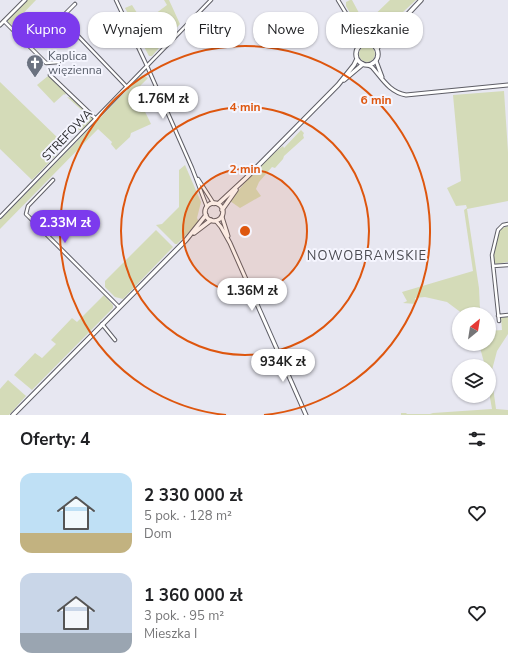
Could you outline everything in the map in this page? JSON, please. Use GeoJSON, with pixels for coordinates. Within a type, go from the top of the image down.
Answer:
{"type":"FeatureCollection","features":[{"type":"Feature","properties":{"kind":"main road"},"geometry":{"type":"LineString","coordinates":[[408,12],[421,0]]}},
{"type":"Feature","properties":{"kind":"main road"},"geometry":{"type":"LineString","coordinates":[[13,415],[186,240],[206,215],[207,207],[216,204],[246,178],[338,84],[354,65],[357,59],[356,52],[358,48]]}},
{"type":"Feature","properties":{"kind":"main road"},"geometry":{"type":"LineString","coordinates":[[357,59],[363,64],[368,65],[376,61],[378,57],[377,49]]}},
{"type":"Feature","properties":{"kind":"main road"},"geometry":{"type":"LineString","coordinates":[[338,84],[363,64]]}},
{"type":"Feature","properties":{"kind":"main road"},"geometry":{"type":"LineString","coordinates":[[206,215],[211,220],[216,221],[222,217],[222,210],[246,178]]}},
{"type":"Feature","properties":{"kind":"main road"},"geometry":{"type":"LineString","coordinates":[[216,204],[222,210]]}},
{"type":"Feature","properties":{"kind":"main road"},"geometry":{"type":"LineString","coordinates":[[186,240],[211,220]]}},
{"type":"Feature","properties":{"kind":"street"},"geometry":{"type":"LineString","coordinates":[[0,25],[25,0]]}},
{"type":"Feature","properties":{"kind":"street"},"geometry":{"type":"LineString","coordinates":[[116,0],[192,168],[207,207]]}},
{"type":"Feature","properties":{"kind":"street","name":"STREFOWA"},"geometry":{"type":"LineString","coordinates":[[0,217],[211,0]]}},
{"type":"Feature","properties":{"kind":"street"},"geometry":{"type":"LineString","coordinates":[[338,0],[345,12]]}},
{"type":"Feature","properties":{"kind":"street"},"geometry":{"type":"LineString","coordinates":[[67,12],[74,4]]}},
{"type":"Feature","properties":{"kind":"street"},"geometry":{"type":"LineString","coordinates":[[4,21],[12,29]]}},
{"type":"Feature","properties":{"kind":"street"},"geometry":{"type":"LineString","coordinates":[[80,38],[127,87]]}},
{"type":"Feature","properties":{"kind":"street"},"geometry":{"type":"LineString","coordinates":[[31,48],[46,63],[59,62]]}},
{"type":"Feature","properties":{"kind":"street"},"geometry":{"type":"LineString","coordinates":[[376,61],[382,79]]}},
{"type":"Feature","properties":{"kind":"street"},"geometry":{"type":"LineString","coordinates":[[368,65],[372,67],[393,90],[406,95],[508,85]]}},
{"type":"Feature","properties":{"kind":"street"},"geometry":{"type":"LineString","coordinates":[[50,75],[96,119]]}},
{"type":"Feature","properties":{"kind":"street"},"geometry":{"type":"LineString","coordinates":[[192,168],[210,199],[216,204]]}},
{"type":"Feature","properties":{"kind":"street"},"geometry":{"type":"LineString","coordinates":[[53,180],[28,206],[26,214],[119,307]]}},
{"type":"Feature","properties":{"kind":"street"},"geometry":{"type":"LineString","coordinates":[[222,217],[230,243]]}},
{"type":"Feature","properties":{"kind":"street"},"geometry":{"type":"LineString","coordinates":[[216,221],[230,243],[306,415]]}},
{"type":"Feature","properties":{"kind":"street"},"geometry":{"type":"LineString","coordinates":[[499,321],[492,255],[497,232],[500,228],[508,224]]}},
{"type":"Feature","properties":{"kind":"street"},"geometry":{"type":"LineString","coordinates":[[494,266],[508,265]]}},
{"type":"Feature","properties":{"kind":"street"},"geometry":{"type":"LineString","coordinates":[[498,316],[508,314]]}},
{"type":"Feature","properties":{"kind":"street"},"geometry":{"type":"LineString","coordinates":[[102,324],[115,340]]}},
{"type":"Feature","properties":{"kind":"green space"},"geometry":{"type":"Polygon","coordinates":[[[27,0],[36,0],[24,12],[15,12],[27,0]]]}},
{"type":"Feature","properties":{"kind":"green space"},"geometry":{"type":"Polygon","coordinates":[[[164,0],[169,0],[174,12],[158,12],[167,5],[164,0]]]}},
{"type":"Feature","properties":{"kind":"green space"},"geometry":{"type":"Polygon","coordinates":[[[352,0],[358,12],[349,12],[346,6],[346,2],[352,0]]]}},
{"type":"Feature","properties":{"kind":"green space"},"geometry":{"type":"Polygon","coordinates":[[[390,0],[416,0],[403,12],[378,12],[390,0]]]}},
{"type":"Feature","properties":{"kind":"green space"},"geometry":{"type":"Polygon","coordinates":[[[132,5],[136,12],[127,12],[125,8],[132,5]]]}},
{"type":"Feature","properties":{"kind":"green space"},"geometry":{"type":"Polygon","coordinates":[[[12,15],[12,25],[9,23],[8,24],[8,19],[12,15]]]}},
{"type":"Feature","properties":{"kind":"green space"},"geometry":{"type":"Polygon","coordinates":[[[177,17],[180,24],[177,27],[177,17]]]}},
{"type":"Feature","properties":{"kind":"green space"},"geometry":{"type":"Polygon","coordinates":[[[145,48],[159,48],[152,56],[149,56],[145,48]]]}},
{"type":"Feature","properties":{"kind":"green space"},"geometry":{"type":"Polygon","coordinates":[[[361,48],[373,48],[375,51],[375,57],[370,62],[364,62],[359,57],[359,51],[361,48]]]}},
{"type":"Feature","properties":{"kind":"green space"},"geometry":{"type":"Polygon","coordinates":[[[142,75],[148,78],[135,91],[151,124],[131,133],[130,137],[116,150],[111,144],[112,142],[98,129],[0,229],[0,220],[142,75]]]}},
{"type":"Feature","properties":{"kind":"green space"},"geometry":{"type":"Polygon","coordinates":[[[48,76],[66,93],[54,103],[37,85],[48,76]]]}},
{"type":"Feature","properties":{"kind":"green space"},"geometry":{"type":"Polygon","coordinates":[[[0,82],[61,141],[57,154],[32,180],[0,149],[0,82]]]}},
{"type":"Feature","properties":{"kind":"green space"},"geometry":{"type":"Polygon","coordinates":[[[504,91],[508,152],[508,201],[467,209],[479,288],[480,307],[454,307],[447,302],[425,297],[415,298],[416,304],[403,303],[407,301],[402,292],[473,271],[464,210],[467,208],[466,205],[456,206],[447,188],[461,181],[453,95],[504,91]]]}},
{"type":"Feature","properties":{"kind":"green space"},"geometry":{"type":"Polygon","coordinates":[[[67,97],[72,98],[93,118],[92,121],[82,130],[79,130],[75,126],[86,114],[67,97]]]}},
{"type":"Feature","properties":{"kind":"green space"},"geometry":{"type":"Polygon","coordinates":[[[301,130],[304,133],[304,138],[284,156],[275,168],[272,167],[259,182],[256,189],[261,196],[240,208],[230,201],[261,165],[283,146],[284,148],[301,130]]]}},
{"type":"Feature","properties":{"kind":"green space"},"geometry":{"type":"Polygon","coordinates":[[[185,165],[201,202],[197,218],[199,222],[177,244],[175,244],[156,225],[162,224],[179,207],[179,170],[185,165]]]}},
{"type":"Feature","properties":{"kind":"green space"},"geometry":{"type":"Polygon","coordinates":[[[508,226],[508,262],[496,264],[493,260],[498,232],[500,229],[508,226]]]}},
{"type":"Feature","properties":{"kind":"green space"},"geometry":{"type":"Polygon","coordinates":[[[156,230],[173,247],[123,299],[115,297],[105,287],[105,281],[156,230]]]}},
{"type":"Feature","properties":{"kind":"green space"},"geometry":{"type":"Polygon","coordinates":[[[104,295],[113,305],[113,308],[32,390],[14,375],[35,353],[42,358],[56,344],[51,340],[72,318],[77,322],[104,295]]]}},
{"type":"Feature","properties":{"kind":"green space"},"geometry":{"type":"Polygon","coordinates":[[[508,316],[508,334],[497,351],[495,359],[483,359],[481,351],[496,351],[496,330],[502,330],[501,318],[508,316]]]}},
{"type":"Feature","properties":{"kind":"green space"},"geometry":{"type":"Polygon","coordinates":[[[8,380],[26,396],[9,415],[0,415],[0,389],[8,380]]]}},
{"type":"Feature","properties":{"kind":"green space"},"geometry":{"type":"Polygon","coordinates":[[[491,403],[495,403],[496,409],[508,410],[508,415],[401,415],[401,413],[430,414],[492,409],[491,403]]]}},
{"type":"Feature","properties":{"kind":"place","name":"Kaplica więzienna"},"geometry":{"type":"Point","coordinates":[35,78]}},
{"type":"Feature","properties":{"kind":"district","name":"NOWOBRAMSKIE"},"geometry":{"type":"Point","coordinates":[367,256]}}]}
